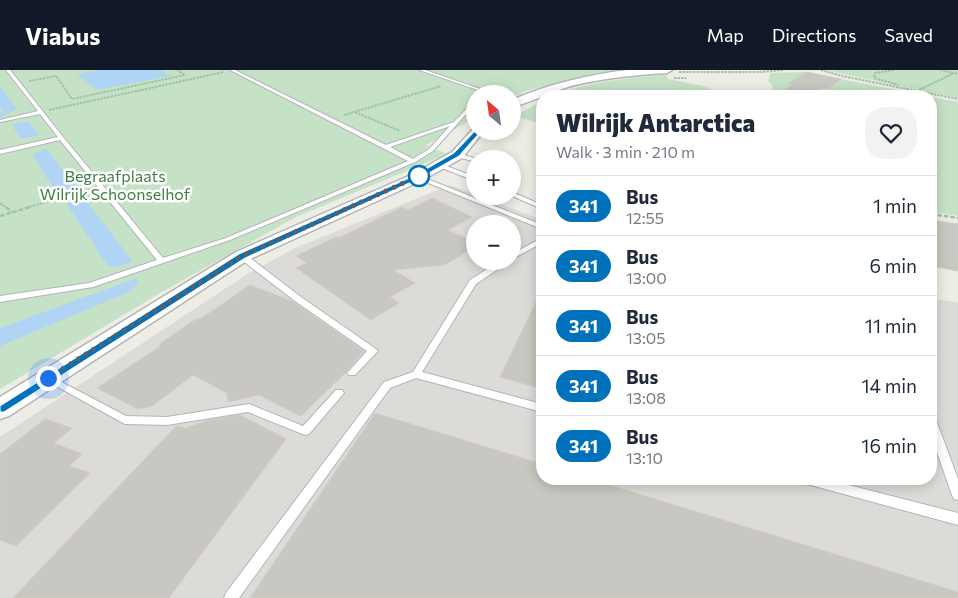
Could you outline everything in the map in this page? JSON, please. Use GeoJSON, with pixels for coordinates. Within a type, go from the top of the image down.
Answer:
{"type":"FeatureCollection","features":[{"type":"Feature","properties":{"kind":"street"},"geometry":{"type":"LineString","coordinates":[[547,90],[586,78],[618,73],[667,70]]}},
{"type":"Feature","properties":{"kind":"street"},"geometry":{"type":"LineString","coordinates":[[521,100],[536,93]]}},
{"type":"Feature","properties":{"kind":"street"},"geometry":{"type":"LineString","coordinates":[[0,409],[242,256],[415,169],[439,165],[464,157],[473,140]]}},
{"type":"Feature","properties":{"kind":"lane"},"geometry":{"type":"LineString","coordinates":[[8,70],[161,260]]}},
{"type":"Feature","properties":{"kind":"lane"},"geometry":{"type":"LineString","coordinates":[[232,70],[386,147],[415,169],[536,224]]}},
{"type":"Feature","properties":{"kind":"lane"},"geometry":{"type":"LineString","coordinates":[[421,70],[466,85]]}},
{"type":"Feature","properties":{"kind":"lane"},"geometry":{"type":"LineString","coordinates":[[0,121],[41,112]]}},
{"type":"Feature","properties":{"kind":"lane"},"geometry":{"type":"LineString","coordinates":[[0,298],[90,285],[228,239],[415,169],[466,112]]}},
{"type":"Feature","properties":{"kind":"lane"},"geometry":{"type":"LineString","coordinates":[[386,147],[457,122]]}},
{"type":"Feature","properties":{"kind":"lane"},"geometry":{"type":"LineString","coordinates":[[0,152],[61,138]]}},
{"type":"Feature","properties":{"kind":"lane"},"geometry":{"type":"LineString","coordinates":[[439,165],[466,176]]}},
{"type":"Feature","properties":{"kind":"lane"},"geometry":{"type":"LineString","coordinates":[[521,198],[536,204]]}},
{"type":"Feature","properties":{"kind":"lane"},"geometry":{"type":"LineString","coordinates":[[521,252],[536,243]]}},
{"type":"Feature","properties":{"kind":"lane"},"geometry":{"type":"LineString","coordinates":[[242,256],[298,299],[373,351],[352,374]]}},
{"type":"Feature","properties":{"kind":"lane"},"geometry":{"type":"LineString","coordinates":[[416,374],[473,282],[492,270]]}},
{"type":"Feature","properties":{"kind":"lane"},"geometry":{"type":"LineString","coordinates":[[231,598],[387,385],[416,374],[536,406]]}},
{"type":"Feature","properties":{"kind":"lane"},"geometry":{"type":"LineString","coordinates":[[48,378],[125,420],[167,421],[249,408],[305,431],[339,393]]}},
{"type":"Feature","properties":{"kind":"lane"},"geometry":{"type":"LineString","coordinates":[[937,437],[958,495]]}},
{"type":"Feature","properties":{"kind":"lane"},"geometry":{"type":"LineString","coordinates":[[830,485],[958,519]]}},
{"type":"Feature","properties":{"kind":"path"},"geometry":{"type":"LineString","coordinates":[[18,83],[56,76],[72,99],[185,75],[177,70]]}},
{"type":"Feature","properties":{"kind":"path"},"geometry":{"type":"LineString","coordinates":[[41,112],[232,70]]}},
{"type":"Feature","properties":{"kind":"path"},"geometry":{"type":"LineString","coordinates":[[820,70],[913,90]]}},
{"type":"Feature","properties":{"kind":"path"},"geometry":{"type":"LineString","coordinates":[[894,70],[875,74],[874,78],[917,90]]}},
{"type":"Feature","properties":{"kind":"path"},"geometry":{"type":"LineString","coordinates":[[941,70],[958,74]]}},
{"type":"Feature","properties":{"kind":"path"},"geometry":{"type":"LineString","coordinates":[[923,90],[954,73]]}},
{"type":"Feature","properties":{"kind":"path"},"geometry":{"type":"LineString","coordinates":[[330,119],[456,82]]}},
{"type":"Feature","properties":{"kind":"path"},"geometry":{"type":"LineString","coordinates":[[937,95],[958,99]]}},
{"type":"Feature","properties":{"kind":"path"},"geometry":{"type":"LineString","coordinates":[[354,112],[414,137]]}},
{"type":"Feature","properties":{"kind":"path"},"geometry":{"type":"LineString","coordinates":[[0,216],[100,186]]}},
{"type":"Feature","properties":{"kind":"path"},"geometry":{"type":"LineString","coordinates":[[0,203],[13,212]]}},
{"type":"Feature","properties":{"kind":"path"},"geometry":{"type":"LineString","coordinates":[[937,215],[958,218]]}},
{"type":"Feature","properties":{"kind":"shaded area"},"geometry":{"type":"Polygon","coordinates":[[[450,185],[466,191],[466,205],[503,205],[536,218],[536,485],[937,485],[937,299],[958,303],[958,598],[0,598],[0,437],[249,273],[295,248],[450,185]]]}},
{"type":"Feature","properties":{"kind":"green space","name":"Begraafplaats Wilrijk Schoonselhof"},"geometry":{"type":"Polygon","coordinates":[[[0,70],[620,70],[596,73],[521,93],[521,85],[466,85],[466,123],[426,145],[447,154],[296,217],[162,292],[0,389],[0,70]]]}},
{"type":"Feature","properties":{"kind":"green space"},"geometry":{"type":"Polygon","coordinates":[[[958,70],[958,98],[937,94],[937,90],[920,90],[829,71],[958,70]]]}},
{"type":"Feature","properties":{"kind":"green space"},"geometry":{"type":"Polygon","coordinates":[[[803,72],[897,90],[772,90],[773,86],[768,81],[771,73],[803,72]]]}},
{"type":"Feature","properties":{"kind":"green space"},"geometry":{"type":"Polygon","coordinates":[[[666,75],[668,79],[703,86],[712,90],[570,90],[623,79],[666,75]]]}},
{"type":"Feature","properties":{"kind":"green space"},"geometry":{"type":"Polygon","coordinates":[[[937,98],[958,102],[958,216],[937,212],[937,98]]]}},
{"type":"Feature","properties":{"kind":"green space"},"geometry":{"type":"Polygon","coordinates":[[[536,104],[536,122],[521,118],[521,113],[536,104]]]}},
{"type":"Feature","properties":{"kind":"water"},"geometry":{"type":"Polygon","coordinates":[[[99,70],[161,70],[170,76],[97,90],[77,74],[99,70]]]}},
{"type":"Feature","properties":{"kind":"water"},"geometry":{"type":"Polygon","coordinates":[[[0,87],[16,107],[15,110],[0,118],[0,114],[3,113],[0,107],[0,87]]]}},
{"type":"Feature","properties":{"kind":"water"},"geometry":{"type":"Polygon","coordinates":[[[28,121],[39,135],[21,139],[12,125],[28,121]]]}},
{"type":"Feature","properties":{"kind":"water"},"geometry":{"type":"Polygon","coordinates":[[[46,149],[78,190],[59,194],[56,192],[32,154],[46,149]]]}},
{"type":"Feature","properties":{"kind":"water"},"geometry":{"type":"Polygon","coordinates":[[[82,195],[133,262],[116,267],[108,266],[64,200],[82,195]]]}},
{"type":"Feature","properties":{"kind":"water"},"geometry":{"type":"Polygon","coordinates":[[[137,278],[138,284],[129,292],[0,346],[0,328],[137,278]]]}},
{"type":"Feature","properties":{"kind":"building"},"geometry":{"type":"Polygon","coordinates":[[[806,72],[841,79],[828,89],[820,88],[818,90],[786,90],[792,85],[788,84],[806,72]]]}},
{"type":"Feature","properties":{"kind":"building"},"geometry":{"type":"Polygon","coordinates":[[[432,198],[468,215],[466,215],[466,220],[448,230],[466,239],[466,252],[444,265],[393,270],[415,283],[390,297],[399,303],[371,320],[296,268],[307,263],[296,256],[336,237],[339,238],[402,207],[408,210],[432,198]]]}},
{"type":"Feature","properties":{"kind":"building"},"geometry":{"type":"Polygon","coordinates":[[[937,221],[958,224],[958,271],[937,267],[937,221]]]}},
{"type":"Feature","properties":{"kind":"building"},"geometry":{"type":"Polygon","coordinates":[[[250,285],[292,301],[364,351],[345,373],[301,416],[259,395],[228,402],[227,393],[193,375],[152,406],[138,409],[97,388],[159,347],[161,343],[196,319],[202,318],[250,285]]]}},
{"type":"Feature","properties":{"kind":"building"},"geometry":{"type":"Polygon","coordinates":[[[536,302],[536,387],[500,377],[536,302]]]}},
{"type":"Feature","properties":{"kind":"building"},"geometry":{"type":"Polygon","coordinates":[[[375,413],[536,462],[536,485],[610,485],[958,592],[958,598],[250,598],[375,413]]]}},
{"type":"Feature","properties":{"kind":"building"},"geometry":{"type":"Polygon","coordinates":[[[240,415],[286,439],[169,598],[13,598],[176,426],[186,428],[209,420],[240,415]]]}},
{"type":"Feature","properties":{"kind":"building"},"geometry":{"type":"Polygon","coordinates":[[[45,419],[72,428],[54,443],[82,454],[69,466],[90,473],[16,546],[0,540],[0,454],[45,419]]]}},
{"type":"Feature","properties":{"kind":"bus line","name":"341"},"geometry":{"type":"LineString","coordinates":[[0,409],[242,256],[418,177],[456,155],[470,140]]}},
{"type":"Feature","properties":{"kind":"route"},"geometry":{"type":"LineString","coordinates":[[48,378],[242,256],[419,176]]}}]}
